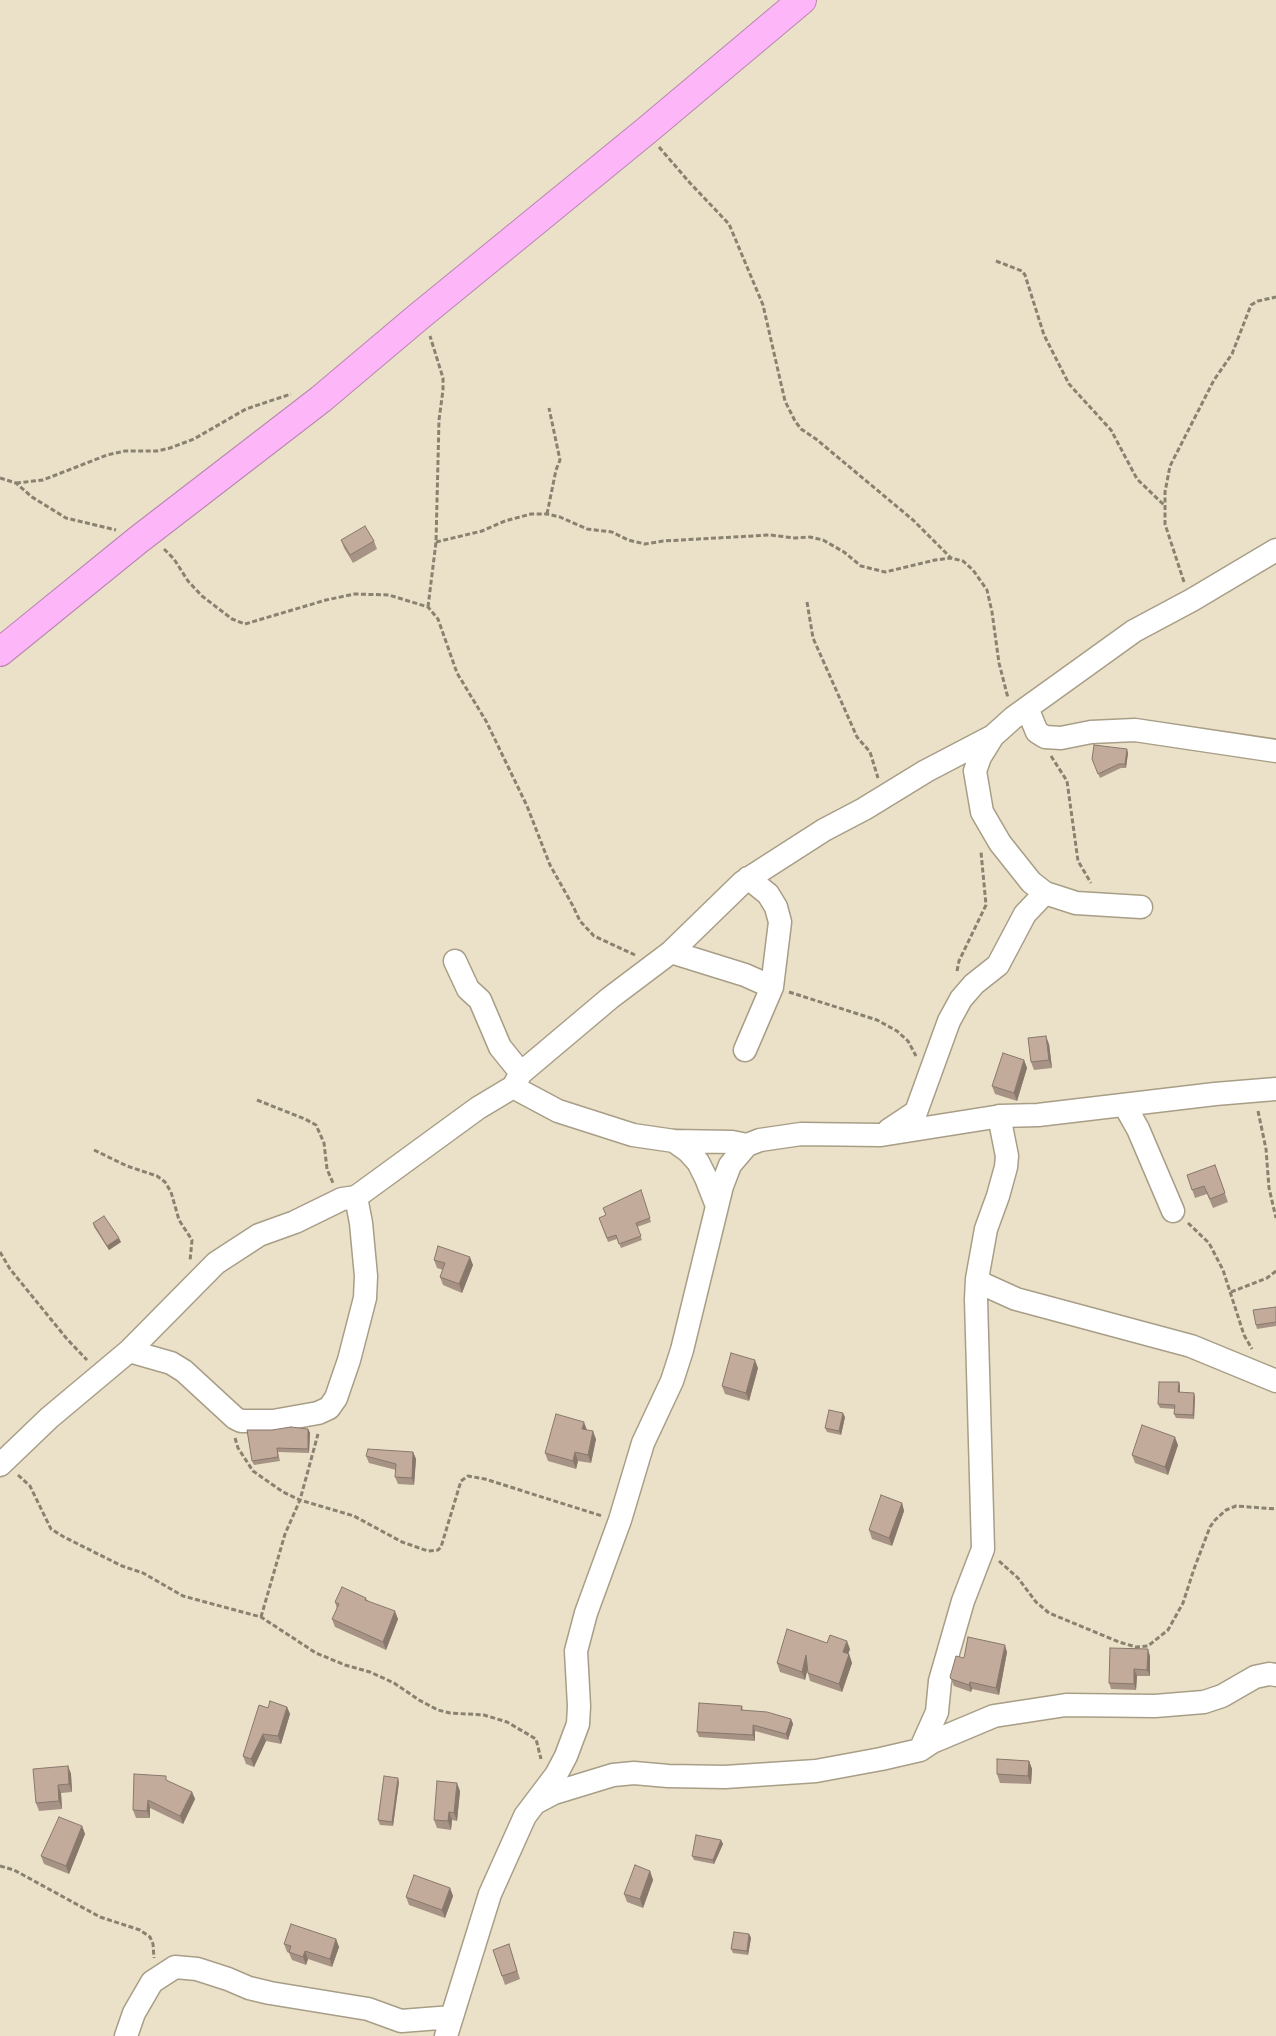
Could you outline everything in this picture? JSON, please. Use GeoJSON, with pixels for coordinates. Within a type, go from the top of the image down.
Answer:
{"type":"FeatureCollection","features":[{"type":"Feature","properties":{"kind":"highway"},"geometry":{"type":"LineString","coordinates":[[0,652],[138,540],[321,399],[416,318],[646,131],[802,0]]}},
{"type":"Feature","properties":{"kind":"street"},"geometry":{"type":"LineString","coordinates":[[0,1464],[49,1418],[129,1351],[216,1263],[259,1236],[349,1198],[517,1080],[610,998],[663,958],[748,878],[824,830],[926,771],[993,736],[1020,713],[1134,631],[1192,600],[1276,550]]}},
{"type":"Feature","properties":{"kind":"street"},"geometry":{"type":"LineString","coordinates":[[1020,713],[1037,732],[1045,737],[1061,738],[1091,732],[1136,730],[1276,751]]}},
{"type":"Feature","properties":{"kind":"street"},"geometry":{"type":"LineString","coordinates":[[993,736],[980,756],[975,771],[982,812],[1000,843],[1031,882],[1045,893],[1076,903],[1140,907]]}},
{"type":"Feature","properties":{"kind":"street"},"geometry":{"type":"LineString","coordinates":[[745,1050],[772,987],[780,922],[776,907],[768,894],[748,878]]}},
{"type":"Feature","properties":{"kind":"street"},"geometry":{"type":"LineString","coordinates":[[881,1135],[916,1112],[949,1021],[961,999],[974,984],[998,965],[1016,927],[1025,914],[1045,893]]}},
{"type":"Feature","properties":{"kind":"street"},"geometry":{"type":"LineString","coordinates":[[663,958],[745,975],[772,987]]}},
{"type":"Feature","properties":{"kind":"street"},"geometry":{"type":"LineString","coordinates":[[455,960],[468,989],[480,1000],[500,1047],[517,1080],[558,1111],[633,1135],[674,1141],[732,1142],[748,1145]]}},
{"type":"Feature","properties":{"kind":"street"},"geometry":{"type":"LineString","coordinates":[[126,2036],[134,2013],[152,1982],[174,1967],[197,1969],[270,1993],[368,2009],[401,2021],[449,2026],[490,1894],[525,1816],[566,1756],[578,1724],[576,1651],[588,1606],[620,1520],[643,1443],[672,1382],[682,1350],[717,1206],[730,1165],[748,1145],[760,1140],[801,1134],[881,1135],[1000,1116],[1038,1115],[1266,1090]]}},
{"type":"Feature","properties":{"kind":"street"},"geometry":{"type":"LineString","coordinates":[[1125,1106],[1138,1129],[1173,1211]]}},
{"type":"Feature","properties":{"kind":"street"},"geometry":{"type":"LineString","coordinates":[[920,1750],[937,1712],[940,1681],[963,1601],[982,1549],[977,1371],[977,1279],[986,1229],[1001,1188],[1006,1167],[1007,1156],[1000,1116]]}},
{"type":"Feature","properties":{"kind":"street"},"geometry":{"type":"LineString","coordinates":[[674,1141],[688,1151],[698,1162],[717,1206]]}},
{"type":"Feature","properties":{"kind":"street"},"geometry":{"type":"LineString","coordinates":[[129,1351],[171,1363],[184,1371],[234,1418],[241,1421],[273,1421],[318,1414],[329,1408],[336,1398],[349,1360],[364,1298],[366,1276],[361,1223],[349,1198]]}},
{"type":"Feature","properties":{"kind":"street"},"geometry":{"type":"LineString","coordinates":[[977,1279],[985,1285],[1016,1299],[1192,1346],[1272,1379]]}},
{"type":"Feature","properties":{"kind":"street"},"geometry":{"type":"LineString","coordinates":[[541,1795],[554,1793],[612,1775],[634,1773],[668,1776],[759,1776],[816,1771],[920,1750],[932,1742],[994,1716],[1066,1705],[1155,1706],[1204,1702],[1222,1696],[1255,1677],[1269,1674],[1276,1675]]}},
{"type":"Feature","properties":{"kind":"path"},"geometry":{"type":"LineString","coordinates":[[646,131],[728,224],[763,305],[785,402],[795,421],[801,429],[816,439],[913,520],[951,558]]}},
{"type":"Feature","properties":{"kind":"path"},"geometry":{"type":"LineString","coordinates":[[996,261],[1022,271],[1044,335],[1069,384],[1111,430],[1137,479],[1165,506]]}},
{"type":"Feature","properties":{"kind":"path"},"geometry":{"type":"LineString","coordinates":[[1192,600],[1181,574],[1165,524],[1164,492],[1170,466],[1214,380],[1232,354],[1251,305],[1258,301],[1276,297]]}},
{"type":"Feature","properties":{"kind":"path"},"geometry":{"type":"LineString","coordinates":[[416,318],[430,336],[443,378],[438,420],[436,542],[428,607]]}},
{"type":"Feature","properties":{"kind":"path"},"geometry":{"type":"LineString","coordinates":[[0,478],[16,483],[28,483],[43,480],[106,455],[125,452],[158,451],[170,448],[194,439],[246,409],[289,393],[321,399]]}},
{"type":"Feature","properties":{"kind":"path"},"geometry":{"type":"LineString","coordinates":[[547,514],[556,470],[560,460],[549,408]]}},
{"type":"Feature","properties":{"kind":"path"},"geometry":{"type":"LineString","coordinates":[[16,483],[32,497],[66,518],[114,529],[169,552],[188,581],[202,596],[232,619],[245,624],[326,600],[355,594],[389,595],[428,607],[438,619],[457,673],[486,721],[527,806],[550,865],[580,921],[594,936],[663,958]]}},
{"type":"Feature","properties":{"kind":"path"},"geometry":{"type":"LineString","coordinates":[[436,542],[482,531],[505,521],[531,514],[547,514],[560,517],[588,529],[612,532],[628,540],[645,544],[663,541],[770,535],[795,538],[810,537],[824,540],[844,552],[861,566],[885,572],[935,560],[951,558],[963,561],[973,570],[987,590],[999,663],[1020,713]]}},
{"type":"Feature","properties":{"kind":"path"},"geometry":{"type":"LineString","coordinates":[[807,602],[813,638],[857,737],[870,752],[883,797]]}},
{"type":"Feature","properties":{"kind":"path"},"geometry":{"type":"LineString","coordinates":[[1037,732],[1044,747],[1067,781],[1078,861],[1105,905]]}},
{"type":"Feature","properties":{"kind":"path"},"geometry":{"type":"LineString","coordinates":[[956,978],[959,961],[986,905],[980,854],[982,842],[992,828]]}},
{"type":"Feature","properties":{"kind":"path"},"geometry":{"type":"LineString","coordinates":[[772,987],[877,1020],[897,1031],[908,1041],[929,1080]]}},
{"type":"Feature","properties":{"kind":"path"},"geometry":{"type":"LineString","coordinates":[[1266,1090],[1266,1149],[1269,1188],[1276,1218]]}},
{"type":"Feature","properties":{"kind":"path"},"geometry":{"type":"LineString","coordinates":[[257,1100],[316,1125],[324,1143],[330,1176],[349,1198]]}},
{"type":"Feature","properties":{"kind":"path"},"geometry":{"type":"LineString","coordinates":[[94,1150],[127,1166],[156,1176],[165,1182],[171,1192],[178,1220],[192,1240],[189,1266],[198,1282]]}},
{"type":"Feature","properties":{"kind":"path"},"geometry":{"type":"LineString","coordinates":[[1173,1211],[1209,1243],[1223,1270],[1244,1335],[1272,1379]]}},
{"type":"Feature","properties":{"kind":"path"},"geometry":{"type":"LineString","coordinates":[[0,1252],[10,1269],[67,1339],[90,1362],[104,1372]]}},
{"type":"Feature","properties":{"kind":"path"},"geometry":{"type":"LineString","coordinates":[[1231,1292],[1267,1278],[1276,1271]]}},
{"type":"Feature","properties":{"kind":"path"},"geometry":{"type":"LineString","coordinates":[[260,1617],[285,1534],[300,1500],[319,1428],[329,1408]]}},
{"type":"Feature","properties":{"kind":"path"},"geometry":{"type":"LineString","coordinates":[[234,1418],[234,1434],[238,1448],[253,1471],[283,1492],[300,1500],[354,1516],[402,1542],[428,1551],[438,1550],[441,1547],[461,1481],[468,1476],[485,1479],[563,1505],[620,1520]]}},
{"type":"Feature","properties":{"kind":"path"},"geometry":{"type":"LineString","coordinates":[[0,1464],[19,1476],[30,1486],[47,1524],[64,1538],[122,1566],[143,1573],[183,1596],[260,1617],[316,1653],[345,1665],[370,1672],[394,1683],[438,1710],[450,1713],[484,1715],[520,1729],[536,1739],[541,1795]]}},
{"type":"Feature","properties":{"kind":"path"},"geometry":{"type":"LineString","coordinates":[[982,1549],[1009,1569],[1036,1602],[1049,1613],[1119,1642],[1136,1647],[1148,1646],[1168,1630],[1183,1603],[1210,1527],[1215,1520],[1226,1510],[1236,1506],[1276,1509]]}},
{"type":"Feature","properties":{"kind":"path"},"geometry":{"type":"LineString","coordinates":[[0,1866],[14,1870],[87,1911],[100,1917],[130,1925],[150,1937]]}},
{"type":"Feature","properties":{"kind":"building"},"geometry":{"type":"Polygon","coordinates":[[[365,526],[374,541],[350,555],[341,540],[365,526]]]}},
{"type":"Feature","properties":{"kind":"building"},"geometry":{"type":"Polygon","coordinates":[[[1094,745],[1127,749],[1125,764],[1119,764],[1098,774],[1092,759],[1094,745]]]}},
{"type":"Feature","properties":{"kind":"building"},"geometry":{"type":"Polygon","coordinates":[[[1046,1036],[1049,1060],[1031,1062],[1028,1038],[1046,1036]]]}},
{"type":"Feature","properties":{"kind":"building"},"geometry":{"type":"Polygon","coordinates":[[[1003,1053],[1024,1060],[1014,1093],[992,1086],[1003,1053]]]}},
{"type":"Feature","properties":{"kind":"building"},"geometry":{"type":"Polygon","coordinates":[[[1215,1165],[1225,1193],[1210,1199],[1204,1186],[1192,1190],[1187,1175],[1215,1165]]]}},
{"type":"Feature","properties":{"kind":"building"},"geometry":{"type":"Polygon","coordinates":[[[641,1190],[650,1218],[636,1223],[641,1236],[619,1244],[616,1235],[607,1238],[599,1218],[606,1215],[603,1208],[641,1190]]]}},
{"type":"Feature","properties":{"kind":"building"},"geometry":{"type":"Polygon","coordinates":[[[104,1216],[119,1238],[107,1246],[93,1223],[104,1216]]]}},
{"type":"Feature","properties":{"kind":"building"},"geometry":{"type":"Polygon","coordinates":[[[438,1246],[470,1257],[459,1284],[440,1277],[445,1263],[434,1260],[438,1246]]]}},
{"type":"Feature","properties":{"kind":"building"},"geometry":{"type":"Polygon","coordinates":[[[1276,1307],[1276,1322],[1256,1325],[1253,1310],[1276,1307]]]}},
{"type":"Feature","properties":{"kind":"building"},"geometry":{"type":"Polygon","coordinates":[[[731,1353],[755,1360],[746,1393],[722,1386],[731,1353]]]}},
{"type":"Feature","properties":{"kind":"building"},"geometry":{"type":"Polygon","coordinates":[[[1159,1382],[1179,1382],[1178,1392],[1194,1393],[1193,1415],[1174,1414],[1175,1405],[1158,1404],[1159,1382]]]}},
{"type":"Feature","properties":{"kind":"building"},"geometry":{"type":"Polygon","coordinates":[[[829,1410],[843,1413],[839,1431],[825,1428],[829,1410]]]}},
{"type":"Feature","properties":{"kind":"building"},"geometry":{"type":"Polygon","coordinates":[[[556,1414],[584,1422],[582,1429],[593,1431],[588,1455],[575,1452],[573,1461],[545,1453],[556,1414]]]}},
{"type":"Feature","properties":{"kind":"building"},"geometry":{"type":"Polygon","coordinates":[[[1142,1425],[1175,1437],[1165,1467],[1132,1455],[1142,1425]]]}},
{"type":"Feature","properties":{"kind":"building"},"geometry":{"type":"Polygon","coordinates":[[[291,1427],[308,1429],[308,1449],[277,1448],[278,1457],[252,1461],[247,1430],[272,1430],[291,1427]]]}},
{"type":"Feature","properties":{"kind":"building"},"geometry":{"type":"Polygon","coordinates":[[[368,1449],[413,1452],[412,1478],[395,1477],[396,1464],[366,1456],[368,1449]]]}},
{"type":"Feature","properties":{"kind":"building"},"geometry":{"type":"Polygon","coordinates":[[[881,1495],[902,1503],[889,1538],[869,1530],[881,1495]]]}},
{"type":"Feature","properties":{"kind":"building"},"geometry":{"type":"Polygon","coordinates":[[[342,1587],[366,1598],[365,1600],[395,1611],[383,1642],[332,1619],[339,1604],[335,1602],[342,1587]]]}},
{"type":"Feature","properties":{"kind":"building"},"geometry":{"type":"Polygon","coordinates":[[[787,1629],[827,1643],[830,1635],[847,1641],[843,1652],[849,1654],[839,1684],[808,1673],[806,1655],[802,1672],[777,1663],[787,1629]]]}},
{"type":"Feature","properties":{"kind":"building"},"geometry":{"type":"Polygon","coordinates":[[[968,1637],[1005,1645],[996,1688],[970,1682],[969,1685],[951,1679],[956,1656],[964,1658],[968,1637]]]}},
{"type":"Feature","properties":{"kind":"building"},"geometry":{"type":"Polygon","coordinates":[[[1110,1648],[1148,1649],[1147,1670],[1134,1669],[1134,1684],[1109,1683],[1110,1648]]]}},
{"type":"Feature","properties":{"kind":"building"},"geometry":{"type":"Polygon","coordinates":[[[270,1701],[287,1707],[278,1736],[263,1734],[251,1759],[243,1756],[259,1705],[268,1708],[270,1701]]]}},
{"type":"Feature","properties":{"kind":"building"},"geometry":{"type":"Polygon","coordinates":[[[699,1703],[742,1706],[741,1710],[767,1712],[791,1719],[786,1734],[753,1725],[753,1735],[697,1732],[699,1703]]]}},
{"type":"Feature","properties":{"kind":"building"},"geometry":{"type":"Polygon","coordinates":[[[997,1759],[1029,1761],[1028,1776],[997,1774],[997,1759]]]}},
{"type":"Feature","properties":{"kind":"building"},"geometry":{"type":"Polygon","coordinates":[[[68,1766],[69,1784],[58,1785],[59,1801],[36,1803],[33,1769],[68,1766]]]}},
{"type":"Feature","properties":{"kind":"building"},"geometry":{"type":"Polygon","coordinates":[[[134,1774],[166,1776],[166,1780],[192,1792],[180,1816],[148,1800],[147,1811],[133,1810],[134,1774]]]}},
{"type":"Feature","properties":{"kind":"building"},"geometry":{"type":"Polygon","coordinates":[[[384,1776],[398,1778],[392,1822],[378,1820],[384,1776]]]}},
{"type":"Feature","properties":{"kind":"building"},"geometry":{"type":"Polygon","coordinates":[[[437,1781],[457,1783],[454,1813],[449,1812],[448,1821],[434,1820],[437,1781]]]}},
{"type":"Feature","properties":{"kind":"building"},"geometry":{"type":"Polygon","coordinates":[[[59,1817],[82,1826],[66,1866],[41,1856],[59,1817]]]}},
{"type":"Feature","properties":{"kind":"building"},"geometry":{"type":"Polygon","coordinates":[[[696,1835],[721,1840],[713,1860],[692,1856],[696,1835]]]}},
{"type":"Feature","properties":{"kind":"building"},"geometry":{"type":"Polygon","coordinates":[[[635,1865],[650,1871],[640,1899],[624,1894],[635,1865]]]}},
{"type":"Feature","properties":{"kind":"building"},"geometry":{"type":"Polygon","coordinates":[[[414,1875],[450,1888],[442,1910],[406,1897],[414,1875]]]}},
{"type":"Feature","properties":{"kind":"building"},"geometry":{"type":"Polygon","coordinates":[[[291,1924],[336,1939],[330,1959],[305,1951],[303,1957],[289,1952],[291,1946],[284,1944],[291,1924]]]}},
{"type":"Feature","properties":{"kind":"building"},"geometry":{"type":"Polygon","coordinates":[[[734,1932],[749,1934],[747,1951],[731,1949],[734,1932]]]}},
{"type":"Feature","properties":{"kind":"building"},"geometry":{"type":"Polygon","coordinates":[[[509,1944],[517,1971],[502,1976],[493,1950],[509,1944]]]}}]}
